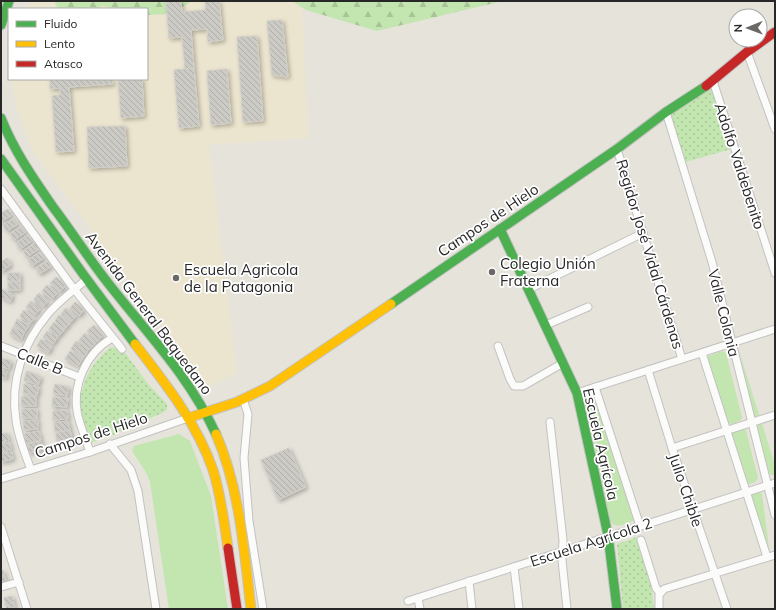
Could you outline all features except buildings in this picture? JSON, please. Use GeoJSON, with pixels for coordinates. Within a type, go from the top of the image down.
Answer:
{"type":"FeatureCollection","features":[{"type":"Feature","properties":{"kind":"street"},"geometry":{"type":"LineString","coordinates":[[1,26],[9,1]]}},
{"type":"Feature","properties":{"kind":"street","name":"Campos de Hielo"},"geometry":{"type":"LineString","coordinates":[[1,479],[90,452],[110,444],[206,413],[243,400],[270,386],[617,149],[666,112],[713,81],[747,52],[775,32]]}},
{"type":"Feature","properties":{"kind":"street"},"geometry":{"type":"LineString","coordinates":[[747,52],[775,130]]}},
{"type":"Feature","properties":{"kind":"street","name":"Adolfo Valdebenito"},"geometry":{"type":"LineString","coordinates":[[713,81],[775,273]]}},
{"type":"Feature","properties":{"kind":"street","name":"Valle Colonia"},"geometry":{"type":"LineString","coordinates":[[666,112],[712,262],[752,423],[772,484],[775,515]]}},
{"type":"Feature","properties":{"kind":"street","name":"Avenida General Baquedano"},"geometry":{"type":"LineString","coordinates":[[1,118],[10,141],[46,197],[108,282],[173,363],[206,413],[224,452],[235,492],[252,609]]}},
{"type":"Feature","properties":{"kind":"street","name":"Regidor José Vidal Cárdenas"},"geometry":{"type":"LineString","coordinates":[[617,149],[682,359]]}},
{"type":"Feature","properties":{"kind":"street","name":"Avenida General Baquedano"},"geometry":{"type":"LineString","coordinates":[[1,159],[87,279],[175,396],[188,418],[210,463],[219,492],[237,609]]}},
{"type":"Feature","properties":{"kind":"street"},"geometry":{"type":"LineString","coordinates":[[1,189],[74,290],[122,349]]}},
{"type":"Feature","properties":{"kind":"street","name":"Escuela Agrícola"},"geometry":{"type":"LineString","coordinates":[[500,229],[577,393],[608,536],[617,609]]}},
{"type":"Feature","properties":{"kind":"street"},"geometry":{"type":"LineString","coordinates":[[529,289],[643,232]]}},
{"type":"Feature","properties":{"kind":"street"},"geometry":{"type":"LineString","coordinates":[[31,470],[18,432],[15,407],[16,380],[23,354],[41,322],[57,304],[87,279]]}},
{"type":"Feature","properties":{"kind":"street"},"geometry":{"type":"LineString","coordinates":[[546,325],[588,307]]}},
{"type":"Feature","properties":{"kind":"street"},"geometry":{"type":"LineString","coordinates":[[577,393],[775,329]]}},
{"type":"Feature","properties":{"kind":"street"},"geometry":{"type":"LineString","coordinates":[[90,452],[78,415],[77,394],[79,377],[90,359],[104,343],[112,338]]}},
{"type":"Feature","properties":{"kind":"street","name":"Calle B"},"geometry":{"type":"LineString","coordinates":[[1,346],[79,377]]}},
{"type":"Feature","properties":{"kind":"street"},"geometry":{"type":"LineString","coordinates":[[498,346],[514,386],[523,386],[563,363]]}},
{"type":"Feature","properties":{"kind":"street","name":"Valle Colonia"},"geometry":{"type":"LineString","coordinates":[[702,353],[767,557]]}},
{"type":"Feature","properties":{"kind":"street","name":"Julio Chible"},"geometry":{"type":"LineString","coordinates":[[648,370],[672,448],[694,508],[727,609]]}},
{"type":"Feature","properties":{"kind":"street"},"geometry":{"type":"LineString","coordinates":[[595,387],[640,526]]}},
{"type":"Feature","properties":{"kind":"street"},"geometry":{"type":"LineString","coordinates":[[243,400],[248,414],[244,458],[249,520],[263,609]]}},
{"type":"Feature","properties":{"kind":"street"},"geometry":{"type":"LineString","coordinates":[[672,448],[775,415]]}},
{"type":"Feature","properties":{"kind":"street"},"geometry":{"type":"LineString","coordinates":[[550,422],[563,551],[562,560],[566,609]]}},
{"type":"Feature","properties":{"kind":"street"},"geometry":{"type":"LineString","coordinates":[[110,444],[131,470],[138,491],[156,609]]}},
{"type":"Feature","properties":{"kind":"street","name":"Escuela Agrícola 2"},"geometry":{"type":"LineString","coordinates":[[408,601],[772,484]]}},
{"type":"Feature","properties":{"kind":"street"},"geometry":{"type":"LineString","coordinates":[[1,527],[3,540],[19,582],[27,609]]}},
{"type":"Feature","properties":{"kind":"street"},"geometry":{"type":"LineString","coordinates":[[641,540],[656,588],[660,592]]}},
{"type":"Feature","properties":{"kind":"street"},"geometry":{"type":"LineString","coordinates":[[659,609],[658,598],[660,592],[667,588],[775,555]]}},
{"type":"Feature","properties":{"kind":"street"},"geometry":{"type":"LineString","coordinates":[[514,567],[519,609]]}},
{"type":"Feature","properties":{"kind":"street"},"geometry":{"type":"LineString","coordinates":[[469,581],[472,609]]}},
{"type":"Feature","properties":{"kind":"street"},"geometry":{"type":"LineString","coordinates":[[1,587],[19,582]]}},
{"type":"Feature","properties":{"kind":"street"},"geometry":{"type":"LineString","coordinates":[[418,598],[420,609]]}},
{"type":"Feature","properties":{"kind":"shaded area","name":"Escuela Agricola de la Patagonia"},"geometry":{"type":"Polygon","coordinates":[[[30,1],[302,1],[308,138],[209,145],[237,373],[208,387],[32,150],[17,111],[11,80],[148,80],[148,8],[27,8],[30,1]]]}},
{"type":"Feature","properties":{"kind":"green space"},"geometry":{"type":"Polygon","coordinates":[[[54,1],[193,1],[169,14],[148,15],[148,8],[114,8],[103,6],[97,8],[58,8],[54,1]]]}},
{"type":"Feature","properties":{"kind":"green space"},"geometry":{"type":"Polygon","coordinates":[[[292,1],[503,1],[377,31],[306,10],[292,1]]]}},
{"type":"Feature","properties":{"kind":"green space"},"geometry":{"type":"Polygon","coordinates":[[[711,85],[731,149],[686,162],[670,113],[711,85]]]}},
{"type":"Feature","properties":{"kind":"green space"},"geometry":{"type":"Polygon","coordinates":[[[111,347],[117,348],[126,354],[148,384],[167,404],[167,410],[116,434],[90,443],[83,427],[81,417],[80,407],[83,387],[86,378],[96,361],[111,347]]]}},
{"type":"Feature","properties":{"kind":"green space"},"geometry":{"type":"Polygon","coordinates":[[[722,351],[726,353],[742,417],[741,420],[733,424],[727,423],[706,357],[722,351]]]}},
{"type":"Feature","properties":{"kind":"green space"},"geometry":{"type":"Polygon","coordinates":[[[739,351],[775,465],[775,475],[771,475],[767,471],[739,351]]]}},
{"type":"Feature","properties":{"kind":"green space"},"geometry":{"type":"Polygon","coordinates":[[[587,394],[593,395],[596,401],[634,518],[633,521],[618,526],[611,522],[582,401],[587,394]]]}},
{"type":"Feature","properties":{"kind":"green space"},"geometry":{"type":"Polygon","coordinates":[[[745,427],[758,478],[755,482],[750,484],[747,484],[730,431],[745,427]]]}},
{"type":"Feature","properties":{"kind":"green space"},"geometry":{"type":"Polygon","coordinates":[[[179,434],[190,441],[211,496],[228,609],[169,609],[150,482],[147,474],[132,451],[134,446],[179,434]]]}},
{"type":"Feature","properties":{"kind":"green space"},"geometry":{"type":"Polygon","coordinates":[[[760,492],[762,494],[769,547],[751,498],[752,494],[760,492]]]}},
{"type":"Feature","properties":{"kind":"green space"},"geometry":{"type":"Polygon","coordinates":[[[637,537],[651,579],[654,609],[623,609],[617,544],[637,537]]]}},
{"type":"Feature","properties":{"kind":"traffic: fast"},"geometry":{"type":"LineString","coordinates":[[1,25],[9,1]]}},
{"type":"Feature","properties":{"kind":"traffic: fast"},"geometry":{"type":"LineString","coordinates":[[391,304],[617,149],[666,112],[706,86]]}},
{"type":"Feature","properties":{"kind":"traffic: fast"},"geometry":{"type":"LineString","coordinates":[[1,118],[18,153],[38,186],[101,274],[180,374],[193,393],[216,434]]}},
{"type":"Feature","properties":{"kind":"traffic: fast"},"geometry":{"type":"LineString","coordinates":[[1,159],[135,344]]}},
{"type":"Feature","properties":{"kind":"traffic: fast"},"geometry":{"type":"LineString","coordinates":[[500,229],[577,393],[608,535],[617,609]]}},
{"type":"Feature","properties":{"kind":"traffic: slow"},"geometry":{"type":"LineString","coordinates":[[188,418],[237,402],[270,386],[391,304]]}},
{"type":"Feature","properties":{"kind":"traffic: slow"},"geometry":{"type":"LineString","coordinates":[[135,344],[179,404],[206,453],[213,470],[218,489],[228,548]]}},
{"type":"Feature","properties":{"kind":"traffic: slow"},"geometry":{"type":"LineString","coordinates":[[216,434],[231,476],[236,498],[251,609]]}},
{"type":"Feature","properties":{"kind":"traffic: jam"},"geometry":{"type":"LineString","coordinates":[[706,86],[747,52],[775,32]]}},
{"type":"Feature","properties":{"kind":"traffic: jam"},"geometry":{"type":"LineString","coordinates":[[228,548],[237,609]]}},
{"type":"Feature","properties":{"kind":"place","name":"Colegio Unión Fraterna"},"geometry":{"type":"Point","coordinates":[492,272]}},
{"type":"Feature","properties":{"kind":"place","name":"Escuela Agricola de la Patagonia"},"geometry":{"type":"Point","coordinates":[176,278]}}]}
